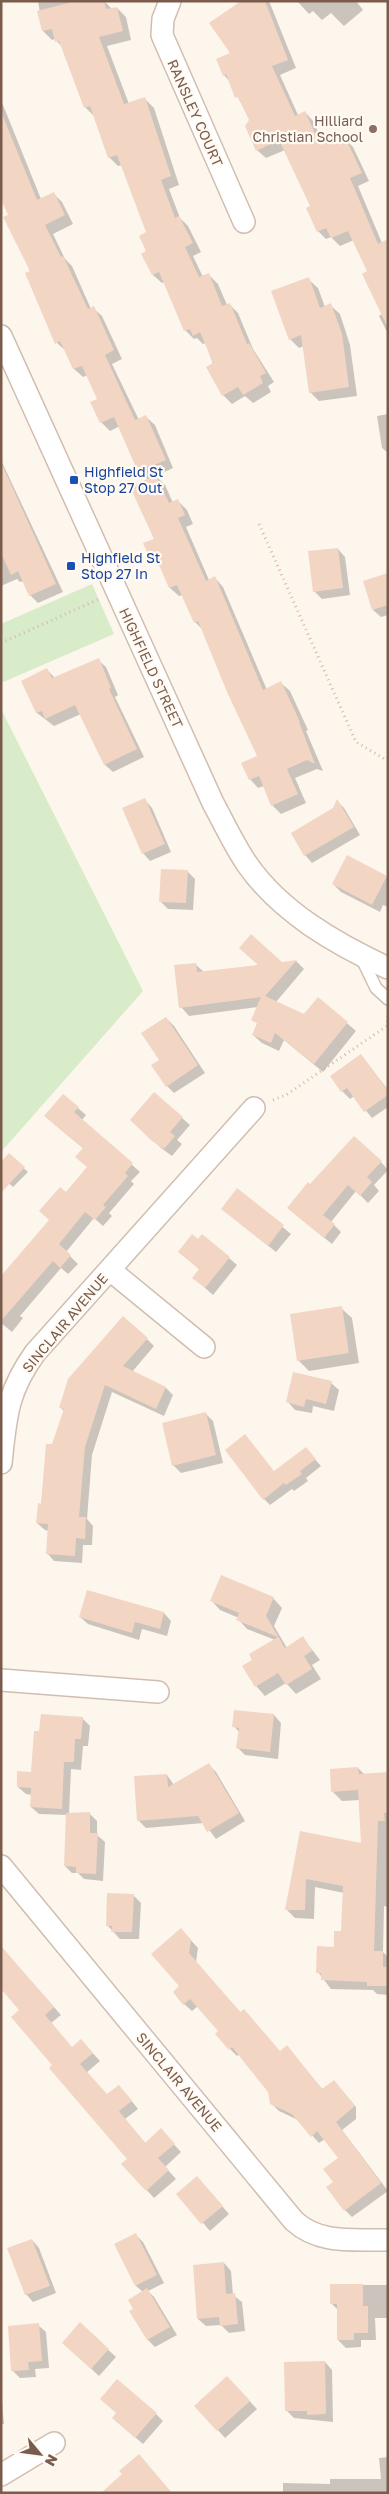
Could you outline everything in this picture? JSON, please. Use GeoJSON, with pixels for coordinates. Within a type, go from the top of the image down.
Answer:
{"type":"FeatureCollection","features":[{"type":"Feature","properties":{"kind":"street","name":"RANSLEY COURT"},"geometry":{"type":"LineString","coordinates":[[170,1],[163,19],[162,35],[244,222]]}},
{"type":"Feature","properties":{"kind":"street","name":"HIGHFIELD STREET"},"geometry":{"type":"LineString","coordinates":[[1,336],[115,591],[213,803],[247,863],[263,884],[311,925],[360,955],[388,968]]}},
{"type":"Feature","properties":{"kind":"street","name":"SINCLAIR AVENUE"},"geometry":{"type":"LineString","coordinates":[[1,1463],[7,1407],[23,1370],[35,1353],[254,1108]]}},
{"type":"Feature","properties":{"kind":"street","name":"SINCLAIR AVENUE"},"geometry":{"type":"LineString","coordinates":[[110,1270],[204,1347]]}},
{"type":"Feature","properties":{"kind":"street"},"geometry":{"type":"LineString","coordinates":[[1,1680],[158,1692]]}},
{"type":"Feature","properties":{"kind":"street","name":"SINCLAIR AVENUE"},"geometry":{"type":"LineString","coordinates":[[1,1866],[294,2221],[313,2235],[323,2238],[388,2240]]}},
{"type":"Feature","properties":{"kind":"street"},"geometry":{"type":"LineString","coordinates":[[1,2475],[54,2443]]}},
{"type":"Feature","properties":{"kind":"lane"},"geometry":{"type":"LineString","coordinates":[[360,955],[376,988],[388,1000]]}},
{"type":"Feature","properties":{"kind":"path"},"geometry":{"type":"LineString","coordinates":[[258,524],[356,742],[388,761]]}},
{"type":"Feature","properties":{"kind":"path"},"geometry":{"type":"LineString","coordinates":[[1,643],[115,591]]}},
{"type":"Feature","properties":{"kind":"path"},"geometry":{"type":"LineString","coordinates":[[254,1108],[286,1095],[376,1034],[387,1026],[388,1016]]}},
{"type":"Feature","properties":{"kind":"green space"},"geometry":{"type":"Polygon","coordinates":[[[92,584],[114,634],[1,683],[1,624],[92,584]]]}},
{"type":"Feature","properties":{"kind":"green space"},"geometry":{"type":"Polygon","coordinates":[[[1,709],[143,991],[1,1152],[1,709]]]}},
{"type":"Feature","properties":{"kind":"building"},"geometry":{"type":"Polygon","coordinates":[[[76,1],[104,1],[106,9],[117,7],[123,31],[99,37],[124,104],[145,97],[171,176],[161,180],[175,218],[179,216],[193,243],[185,247],[199,277],[209,273],[222,306],[230,303],[247,344],[249,343],[266,373],[260,376],[263,383],[243,395],[238,387],[222,396],[206,367],[213,363],[200,332],[193,336],[190,329],[184,331],[159,272],[152,275],[141,254],[146,251],[139,236],[146,232],[117,155],[108,158],[90,106],[84,108],[59,41],[55,42],[52,29],[42,31],[37,11],[76,1]]]}},
{"type":"Feature","properties":{"kind":"building"},"geometry":{"type":"Polygon","coordinates":[[[241,1],[265,1],[288,60],[272,66],[295,116],[305,111],[318,140],[335,133],[338,140],[345,137],[362,173],[350,178],[378,244],[388,239],[388,328],[362,274],[367,271],[348,231],[331,238],[326,228],[317,232],[306,208],[310,206],[279,140],[256,151],[245,126],[249,120],[238,97],[235,98],[226,74],[223,76],[216,59],[230,53],[209,23],[241,1]]]}},
{"type":"Feature","properties":{"kind":"building"},"geometry":{"type":"Polygon","coordinates":[[[2,114],[37,200],[54,192],[65,215],[45,225],[61,257],[63,256],[88,309],[94,306],[114,350],[105,355],[135,420],[146,415],[166,460],[138,472],[114,417],[100,423],[90,402],[97,399],[82,366],[73,369],[60,341],[55,344],[25,273],[30,271],[3,217],[8,215],[1,199],[2,114]]]}},
{"type":"Feature","properties":{"kind":"building"},"geometry":{"type":"Polygon","coordinates":[[[309,277],[320,308],[331,303],[342,334],[349,387],[309,393],[301,335],[289,340],[271,291],[309,277]]]}},
{"type":"Feature","properties":{"kind":"building"},"geometry":{"type":"Polygon","coordinates":[[[1,462],[56,584],[29,596],[18,571],[11,575],[1,553],[1,462]]]}},
{"type":"Feature","properties":{"kind":"building"},"geometry":{"type":"Polygon","coordinates":[[[156,475],[169,503],[178,499],[185,515],[178,518],[206,581],[215,576],[263,690],[281,681],[300,722],[315,764],[307,760],[287,769],[298,794],[271,806],[259,776],[249,780],[241,763],[257,756],[227,692],[198,621],[194,623],[177,585],[169,588],[156,558],[151,561],[143,543],[154,539],[130,487],[156,475]]]}},
{"type":"Feature","properties":{"kind":"building"},"geometry":{"type":"Polygon","coordinates":[[[338,548],[343,588],[313,592],[308,551],[338,548]]]}},
{"type":"Feature","properties":{"kind":"building"},"geometry":{"type":"Polygon","coordinates":[[[388,573],[388,605],[372,610],[363,581],[388,573]]]}},
{"type":"Feature","properties":{"kind":"building"},"geometry":{"type":"Polygon","coordinates":[[[99,658],[111,688],[109,689],[137,749],[104,765],[75,705],[45,719],[42,711],[36,713],[21,681],[47,668],[52,678],[99,658]]]}},
{"type":"Feature","properties":{"kind":"building"},"geometry":{"type":"Polygon","coordinates":[[[145,798],[165,844],[142,854],[122,808],[145,798]]]}},
{"type":"Feature","properties":{"kind":"building"},"geometry":{"type":"Polygon","coordinates":[[[337,799],[354,827],[304,856],[291,833],[333,808],[337,799]]]}},
{"type":"Feature","properties":{"kind":"building"},"geometry":{"type":"Polygon","coordinates":[[[347,855],[387,876],[372,905],[332,884],[347,855]]]}},
{"type":"Feature","properties":{"kind":"building"},"geometry":{"type":"Polygon","coordinates":[[[161,869],[188,870],[186,903],[159,902],[161,869]]]}},
{"type":"Feature","properties":{"kind":"building"},"geometry":{"type":"Polygon","coordinates":[[[251,934],[282,962],[297,960],[265,996],[304,1014],[318,997],[348,1022],[314,1064],[275,1033],[271,1043],[252,1035],[257,1023],[251,1020],[261,997],[179,1008],[174,965],[196,963],[197,972],[258,965],[239,948],[251,934]]]}},
{"type":"Feature","properties":{"kind":"building"},"geometry":{"type":"Polygon","coordinates":[[[166,1017],[198,1065],[166,1087],[151,1065],[159,1060],[141,1033],[166,1017]]]}},
{"type":"Feature","properties":{"kind":"building"},"geometry":{"type":"Polygon","coordinates":[[[361,1054],[388,1091],[388,1095],[364,1112],[347,1088],[341,1092],[330,1076],[361,1054]]]}},
{"type":"Feature","properties":{"kind":"building"},"geometry":{"type":"Polygon","coordinates":[[[154,1092],[183,1117],[170,1132],[175,1136],[164,1149],[152,1141],[130,1120],[154,1092]]]}},
{"type":"Feature","properties":{"kind":"building"},"geometry":{"type":"Polygon","coordinates":[[[63,1094],[79,1107],[74,1112],[133,1163],[125,1173],[128,1176],[103,1205],[106,1207],[95,1220],[85,1212],[59,1244],[71,1255],[60,1268],[53,1261],[1,1321],[1,1276],[49,1220],[39,1211],[60,1187],[66,1192],[87,1167],[75,1157],[83,1148],[44,1116],[63,1094]]]}},
{"type":"Feature","properties":{"kind":"building"},"geometry":{"type":"Polygon","coordinates":[[[354,1136],[382,1161],[367,1177],[372,1182],[360,1196],[348,1185],[323,1215],[335,1224],[324,1238],[287,1208],[308,1182],[310,1184],[354,1136]]]}},
{"type":"Feature","properties":{"kind":"building"},"geometry":{"type":"Polygon","coordinates":[[[9,1153],[25,1167],[1,1193],[1,1162],[9,1153]]]}},
{"type":"Feature","properties":{"kind":"building"},"geometry":{"type":"Polygon","coordinates":[[[237,1188],[284,1225],[268,1246],[221,1209],[237,1188]]]}},
{"type":"Feature","properties":{"kind":"building"},"geometry":{"type":"Polygon","coordinates":[[[192,1234],[198,1239],[202,1234],[230,1257],[205,1288],[192,1278],[199,1269],[178,1252],[192,1234]]]}},
{"type":"Feature","properties":{"kind":"building"},"geometry":{"type":"Polygon","coordinates":[[[342,1306],[349,1353],[297,1361],[290,1314],[342,1306]]]}},
{"type":"Feature","properties":{"kind":"building"},"geometry":{"type":"Polygon","coordinates":[[[123,1316],[148,1338],[123,1366],[166,1387],[156,1409],[105,1385],[85,1447],[79,1517],[86,1517],[85,1539],[76,1538],[75,1556],[46,1554],[48,1524],[36,1523],[38,1503],[41,1504],[46,1444],[52,1444],[64,1409],[59,1408],[68,1379],[123,1316]]]}},
{"type":"Feature","properties":{"kind":"building"},"geometry":{"type":"Polygon","coordinates":[[[293,1372],[332,1381],[326,1404],[306,1399],[304,1407],[286,1402],[293,1372]]]}},
{"type":"Feature","properties":{"kind":"building"},"geometry":{"type":"Polygon","coordinates":[[[206,1412],[216,1455],[172,1466],[162,1423],[206,1412]]]}},
{"type":"Feature","properties":{"kind":"building"},"geometry":{"type":"Polygon","coordinates":[[[245,1434],[274,1471],[306,1447],[316,1459],[300,1471],[302,1474],[286,1485],[284,1483],[263,1500],[225,1450],[245,1434]]]}},
{"type":"Feature","properties":{"kind":"building"},"geometry":{"type":"Polygon","coordinates":[[[221,1575],[274,1597],[266,1616],[285,1648],[303,1636],[312,1651],[304,1656],[312,1669],[286,1685],[278,1673],[255,1687],[242,1666],[252,1660],[249,1654],[278,1637],[236,1620],[239,1613],[210,1601],[221,1575]]]}},
{"type":"Feature","properties":{"kind":"building"},"geometry":{"type":"Polygon","coordinates":[[[87,1590],[164,1612],[160,1629],[135,1622],[132,1633],[79,1617],[87,1590]]]}},
{"type":"Feature","properties":{"kind":"building"},"geometry":{"type":"Polygon","coordinates":[[[234,1710],[274,1714],[270,1752],[236,1748],[239,1728],[232,1727],[234,1710]]]}},
{"type":"Feature","properties":{"kind":"building"},"geometry":{"type":"Polygon","coordinates":[[[41,1714],[83,1717],[81,1739],[75,1739],[74,1762],[64,1762],[62,1809],[30,1807],[31,1788],[17,1787],[17,1771],[31,1772],[34,1731],[39,1731],[41,1714]]]}},
{"type":"Feature","properties":{"kind":"building"},"geometry":{"type":"Polygon","coordinates":[[[209,1763],[239,1813],[207,1832],[198,1816],[137,1821],[134,1776],[167,1774],[168,1787],[209,1763]]]}},
{"type":"Feature","properties":{"kind":"building"},"geometry":{"type":"Polygon","coordinates":[[[358,1767],[359,1774],[388,1772],[388,1813],[384,1813],[385,1821],[378,1821],[374,1951],[383,1951],[383,1967],[388,1967],[388,1986],[367,1986],[367,1982],[321,1980],[321,1973],[316,1973],[317,1946],[334,1947],[334,1931],[341,1931],[343,1886],[306,1879],[305,1910],[285,1910],[300,1831],[361,1843],[358,1790],[331,1792],[330,1769],[358,1767]]]}},
{"type":"Feature","properties":{"kind":"building"},"geometry":{"type":"Polygon","coordinates":[[[90,1812],[90,1833],[98,1833],[96,1874],[76,1873],[76,1867],[64,1866],[66,1813],[90,1812]]]}},
{"type":"Feature","properties":{"kind":"building"},"geometry":{"type":"Polygon","coordinates":[[[107,1893],[134,1894],[132,1932],[111,1932],[112,1926],[106,1926],[107,1893]]]}},
{"type":"Feature","properties":{"kind":"building"},"geometry":{"type":"Polygon","coordinates":[[[181,1928],[191,1940],[189,1953],[240,2012],[244,2009],[280,2051],[287,2045],[322,2089],[334,2080],[355,2106],[336,2122],[381,2183],[344,2211],[326,2187],[333,2182],[323,2169],[338,2158],[317,2131],[311,2137],[292,2114],[270,2104],[268,2092],[232,2047],[229,2050],[215,2034],[218,2031],[190,1999],[183,2005],[173,1992],[179,1986],[151,1954],[181,1928]]]}},
{"type":"Feature","properties":{"kind":"building"},"geometry":{"type":"Polygon","coordinates":[[[1,1946],[54,2007],[45,2015],[72,2047],[81,2039],[93,2053],[80,2064],[107,2094],[119,2085],[132,2101],[119,2111],[145,2143],[161,2128],[175,2144],[158,2158],[169,2170],[146,2191],[121,2164],[127,2159],[49,2068],[52,2065],[11,2017],[19,2010],[1,1989],[1,1946]]]}},
{"type":"Feature","properties":{"kind":"building"},"geometry":{"type":"Polygon","coordinates":[[[197,2176],[223,2206],[201,2224],[176,2194],[197,2176]]]}},
{"type":"Feature","properties":{"kind":"building"},"geometry":{"type":"Polygon","coordinates":[[[136,2233],[157,2275],[135,2286],[114,2244],[136,2233]]]}},
{"type":"Feature","properties":{"kind":"building"},"geometry":{"type":"Polygon","coordinates":[[[32,2239],[50,2286],[25,2295],[7,2248],[32,2239]]]}},
{"type":"Feature","properties":{"kind":"building"},"geometry":{"type":"Polygon","coordinates":[[[224,2262],[226,2294],[235,2293],[238,2324],[220,2326],[219,2317],[197,2319],[193,2265],[224,2262]]]}},
{"type":"Feature","properties":{"kind":"building"},"geometry":{"type":"Polygon","coordinates":[[[330,2284],[363,2284],[363,2306],[368,2306],[368,2333],[354,2333],[354,2340],[337,2340],[337,2304],[330,2304],[330,2284]]]}},
{"type":"Feature","properties":{"kind":"building"},"geometry":{"type":"Polygon","coordinates":[[[147,2288],[170,2327],[147,2340],[129,2311],[133,2309],[128,2300],[147,2288]]]}},
{"type":"Feature","properties":{"kind":"building"},"geometry":{"type":"Polygon","coordinates":[[[80,2322],[109,2349],[91,2369],[62,2343],[80,2322]]]}},
{"type":"Feature","properties":{"kind":"building"},"geometry":{"type":"Polygon","coordinates":[[[39,2323],[42,2361],[28,2362],[29,2370],[11,2371],[8,2326],[39,2323]]]}},
{"type":"Feature","properties":{"kind":"building"},"geometry":{"type":"Polygon","coordinates":[[[325,2361],[326,2414],[307,2415],[307,2411],[285,2411],[284,2362],[325,2361]]]}},
{"type":"Feature","properties":{"kind":"building"},"geometry":{"type":"Polygon","coordinates":[[[227,2376],[250,2401],[217,2431],[194,2406],[227,2376]]]}},
{"type":"Feature","properties":{"kind":"building"},"geometry":{"type":"Polygon","coordinates":[[[117,2379],[157,2413],[135,2438],[112,2418],[116,2413],[100,2399],[117,2379]]]}},
{"type":"Feature","properties":{"kind":"building"},"geometry":{"type":"Polygon","coordinates":[[[139,2454],[172,2493],[101,2493],[122,2474],[119,2471],[139,2454]]]}},
{"type":"Feature","properties":{"kind":"place","name":"Hilliard Christian School"},"geometry":{"type":"Point","coordinates":[373,129]}},
{"type":"Feature","properties":{"kind":"place","name":"Highfield St Stop 27 Out"},"geometry":{"type":"Point","coordinates":[74,480]}},
{"type":"Feature","properties":{"kind":"place","name":"Highfield St Stop 27 In"},"geometry":{"type":"Point","coordinates":[71,566]}}]}
